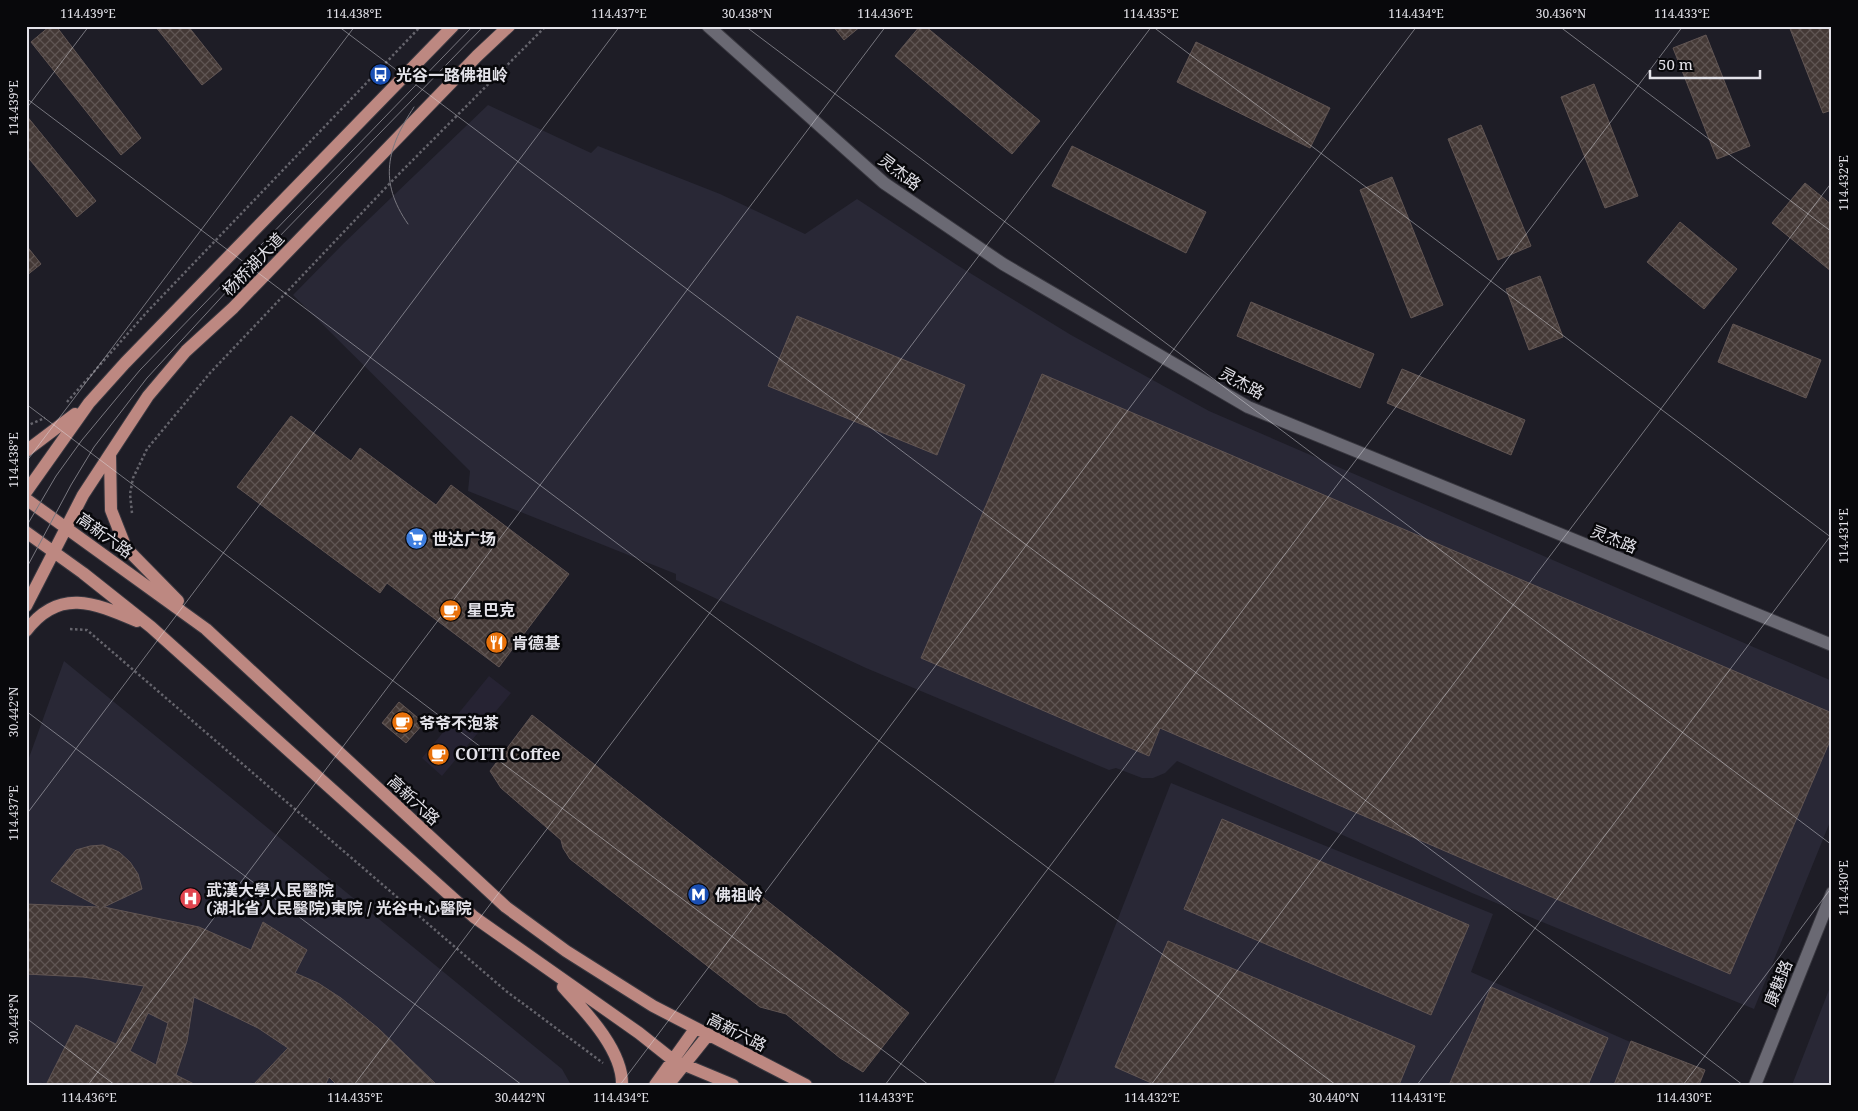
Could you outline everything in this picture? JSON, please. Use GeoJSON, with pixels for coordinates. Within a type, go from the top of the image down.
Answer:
{"type":"FeatureCollection","features":[{"type":"Feature","properties":{"kind":"main road","name":"杨桥湖大道"},"geometry":{"type":"LineString","coordinates":[[26,492],[89,404],[167,318],[453,26]]}},
{"type":"Feature","properties":{"kind":"main road","name":"杨桥湖大道"},"geometry":{"type":"LineString","coordinates":[[26,606],[83,495],[148,396],[186,352],[233,308],[477,56],[509,26]]}},
{"type":"Feature","properties":{"kind":"main road"},"geometry":{"type":"LineString","coordinates":[[26,451],[89,404]]}},
{"type":"Feature","properties":{"kind":"main road"},"geometry":{"type":"LineString","coordinates":[[110,455],[111,510],[126,548],[206,629]]}},
{"type":"Feature","properties":{"kind":"main road","name":"高新六路"},"geometry":{"type":"LineString","coordinates":[[26,499],[206,629],[506,907],[566,951],[653,1006],[806,1085]]}},
{"type":"Feature","properties":{"kind":"main road"},"geometry":{"type":"LineString","coordinates":[[26,532],[151,627],[474,917],[679,1062],[733,1085]]}},
{"type":"Feature","properties":{"kind":"main road"},"geometry":{"type":"LineString","coordinates":[[26,631],[42,612],[51,607],[70,602],[85,602],[105,607],[151,627]]}},
{"type":"Feature","properties":{"kind":"main road"},"geometry":{"type":"LineString","coordinates":[[545,967],[590,1017],[611,1049],[622,1081]]}},
{"type":"Feature","properties":{"kind":"main road"},"geometry":{"type":"LineString","coordinates":[[668,1085],[695,1029]]}},
{"type":"Feature","properties":{"kind":"main road"},"geometry":{"type":"LineString","coordinates":[[655,1085],[708,1035]]}},
{"type":"Feature","properties":{"kind":"street","name":"灵杰路"},"geometry":{"type":"LineString","coordinates":[[708,26],[884,183],[1003,264],[1248,407],[1832,645]]}},
{"type":"Feature","properties":{"kind":"street","name":"康魅路"},"geometry":{"type":"LineString","coordinates":[[1755,1085],[1832,892]]}},
{"type":"Feature","properties":{"kind":"path"},"geometry":{"type":"LineString","coordinates":[[63,406],[93,375],[147,312],[421,26]]}},
{"type":"Feature","properties":{"kind":"path"},"geometry":{"type":"LineString","coordinates":[[132,513],[130,494],[133,478],[146,449],[210,373],[393,180],[546,26]]}},
{"type":"Feature","properties":{"kind":"path"},"geometry":{"type":"LineString","coordinates":[[26,426],[47,417]]}},
{"type":"Feature","properties":{"kind":"path"},"geometry":{"type":"LineString","coordinates":[[70,629],[87,630],[506,991],[622,1081]]}},
{"type":"Feature","properties":{"kind":"shaded area"},"geometry":{"type":"Polygon","coordinates":[[[488,105],[591,153],[598,146],[720,194],[805,234],[857,199],[957,265],[1071,335],[1209,411],[1832,681],[1832,817],[1754,1009],[1472,893],[1177,761],[1165,773],[1153,778],[1142,778],[1116,768],[1109,770],[866,668],[676,580],[676,574],[468,491],[470,471],[293,295],[344,243],[488,105]]]}},
{"type":"Feature","properties":{"kind":"shaded area","name":"武漢大學人民醫院 (湖北省人民醫院)東院 / 光谷中心醫院"},"geometry":{"type":"Polygon","coordinates":[[[64,661],[562,1069],[571,1085],[26,1085],[26,766],[64,661]]]}},
{"type":"Feature","properties":{"kind":"shaded area"},"geometry":{"type":"Polygon","coordinates":[[[489,676],[511,693],[442,776],[422,758],[489,676]]]}},
{"type":"Feature","properties":{"kind":"shaded area"},"geometry":{"type":"Polygon","coordinates":[[[1171,783],[1493,914],[1471,972],[1694,1070],[1688,1085],[1053,1085],[1171,783]]]}},
{"type":"Feature","properties":{"kind":"shaded area"},"geometry":{"type":"Polygon","coordinates":[[[1832,982],[1832,1085],[1792,1085],[1832,982]]]}},
{"type":"Feature","properties":{"kind":"building"},"geometry":{"type":"Polygon","coordinates":[[[50,26],[56,26],[141,138],[121,155],[31,42],[50,26]]]}},
{"type":"Feature","properties":{"kind":"building"},"geometry":{"type":"Polygon","coordinates":[[[155,26],[188,26],[222,69],[202,85],[155,26]]]}},
{"type":"Feature","properties":{"kind":"building"},"geometry":{"type":"Polygon","coordinates":[[[833,26],[861,26],[844,40],[833,26]]]}},
{"type":"Feature","properties":{"kind":"building"},"geometry":{"type":"Polygon","coordinates":[[[920,26],[925,26],[1040,121],[1012,154],[895,56],[920,26]]]}},
{"type":"Feature","properties":{"kind":"building"},"geometry":{"type":"Polygon","coordinates":[[[1789,26],[1827,26],[1832,38],[1832,110],[1823,113],[1789,26]]]}},
{"type":"Feature","properties":{"kind":"building"},"geometry":{"type":"Polygon","coordinates":[[[1706,35],[1750,146],[1717,159],[1673,48],[1706,35]]]}},
{"type":"Feature","properties":{"kind":"building"},"geometry":{"type":"Polygon","coordinates":[[[1196,42],[1330,108],[1310,148],[1177,82],[1196,42]]]}},
{"type":"Feature","properties":{"kind":"building"},"geometry":{"type":"Polygon","coordinates":[[[1594,84],[1638,196],[1605,208],[1561,97],[1594,84]]]}},
{"type":"Feature","properties":{"kind":"building"},"geometry":{"type":"Polygon","coordinates":[[[26,115],[96,201],[77,217],[26,155],[26,115]]]}},
{"type":"Feature","properties":{"kind":"building"},"geometry":{"type":"Polygon","coordinates":[[[1481,125],[1531,246],[1498,260],[1448,139],[1481,125]]]}},
{"type":"Feature","properties":{"kind":"building"},"geometry":{"type":"Polygon","coordinates":[[[1072,146],[1206,212],[1186,253],[1052,186],[1072,146]]]}},
{"type":"Feature","properties":{"kind":"building"},"geometry":{"type":"Polygon","coordinates":[[[1392,177],[1443,305],[1411,318],[1360,190],[1392,177]]]}},
{"type":"Feature","properties":{"kind":"building"},"geometry":{"type":"Polygon","coordinates":[[[1805,183],[1832,205],[1832,272],[1772,223],[1805,183]]]}},
{"type":"Feature","properties":{"kind":"building"},"geometry":{"type":"Polygon","coordinates":[[[1680,222],[1737,269],[1704,309],[1647,262],[1680,222]]]}},
{"type":"Feature","properties":{"kind":"building"},"geometry":{"type":"Polygon","coordinates":[[[26,245],[41,264],[26,276],[26,245]]]}},
{"type":"Feature","properties":{"kind":"building"},"geometry":{"type":"Polygon","coordinates":[[[1540,276],[1563,337],[1529,350],[1506,289],[1540,276]]]}},
{"type":"Feature","properties":{"kind":"building"},"geometry":{"type":"Polygon","coordinates":[[[1251,302],[1374,354],[1360,388],[1237,336],[1251,302]]]}},
{"type":"Feature","properties":{"kind":"building"},"geometry":{"type":"Polygon","coordinates":[[[797,316],[965,385],[937,455],[768,386],[797,316]]]}},
{"type":"Feature","properties":{"kind":"building"},"geometry":{"type":"Polygon","coordinates":[[[1733,324],[1821,360],[1806,398],[1718,362],[1733,324]]]}},
{"type":"Feature","properties":{"kind":"building"},"geometry":{"type":"Polygon","coordinates":[[[1402,369],[1525,420],[1511,455],[1387,403],[1402,369]]]}},
{"type":"Feature","properties":{"kind":"building"},"geometry":{"type":"Polygon","coordinates":[[[1042,374],[1832,713],[1832,736],[1730,974],[1160,728],[1149,756],[921,658],[1042,374]]]}},
{"type":"Feature","properties":{"kind":"building","name":"世达广场"},"geometry":{"type":"Polygon","coordinates":[[[291,416],[351,461],[360,448],[436,505],[451,485],[569,574],[499,667],[387,583],[380,593],[237,487],[291,416]]]}},
{"type":"Feature","properties":{"kind":"building","name":"爷爷不泡茶"},"geometry":{"type":"Polygon","coordinates":[[[399,702],[424,723],[406,743],[382,723],[399,702]]]}},
{"type":"Feature","properties":{"kind":"building","name":"佛祖岭"},"geometry":{"type":"Polygon","coordinates":[[[532,715],[909,1013],[863,1072],[840,1058],[786,1014],[760,1007],[570,859],[563,848],[561,840],[501,788],[490,771],[532,715]]]}},
{"type":"Feature","properties":{"kind":"building"},"geometry":{"type":"Polygon","coordinates":[[[1222,819],[1469,925],[1431,1015],[1184,909],[1222,819]]]}},
{"type":"Feature","properties":{"kind":"building"},"geometry":{"type":"Polygon","coordinates":[[[103,845],[119,852],[130,862],[138,874],[142,889],[104,907],[199,927],[251,950],[263,922],[307,950],[295,973],[318,983],[341,998],[378,1028],[437,1085],[337,1085],[329,1077],[325,1085],[253,1085],[288,1048],[258,1028],[194,997],[187,1041],[176,1075],[196,1085],[46,1085],[76,1025],[116,1044],[144,986],[83,977],[26,974],[26,904],[99,907],[51,881],[76,850],[103,845]],[[148,1013],[130,1051],[156,1065],[168,1023],[148,1013]]]}},
{"type":"Feature","properties":{"kind":"building"},"geometry":{"type":"Polygon","coordinates":[[[1168,941],[1415,1046],[1399,1085],[1156,1085],[1115,1067],[1168,941]]]}},
{"type":"Feature","properties":{"kind":"building"},"geometry":{"type":"Polygon","coordinates":[[[1491,987],[1608,1038],[1588,1085],[1449,1085],[1491,987]]]}},
{"type":"Feature","properties":{"kind":"building"},"geometry":{"type":"Polygon","coordinates":[[[1631,1041],[1705,1070],[1699,1085],[1614,1085],[1631,1041]]]}},
{"type":"Feature","properties":{"kind":"tram line"},"geometry":{"type":"LineString","coordinates":[[26,527],[56,476],[82,440],[140,370],[473,26]]}},
{"type":"Feature","properties":{"kind":"tram line"},"geometry":{"type":"LineString","coordinates":[[26,569],[71,485],[94,447],[147,378],[240,277],[484,26]]}},
{"type":"Feature","properties":{"kind":"tram line"},"geometry":{"type":"LineString","coordinates":[[408,224],[392,193],[390,165],[397,137],[414,107]]}},
{"type":"Feature","properties":{"kind":"place","name":"光谷一路佛祖岭"},"geometry":{"type":"Point","coordinates":[380,75]}},
{"type":"Feature","properties":{"kind":"place","name":"世达广场"},"geometry":{"type":"Point","coordinates":[416,539]}},
{"type":"Feature","properties":{"kind":"place","name":"星巴克"},"geometry":{"type":"Point","coordinates":[451,610]}},
{"type":"Feature","properties":{"kind":"place","name":"肯德基"},"geometry":{"type":"Point","coordinates":[496,643]}},
{"type":"Feature","properties":{"kind":"place","name":"爷爷不泡茶"},"geometry":{"type":"Point","coordinates":[403,723]}},
{"type":"Feature","properties":{"kind":"place","name":"COTTI Coffee"},"geometry":{"type":"Point","coordinates":[439,754]}},
{"type":"Feature","properties":{"kind":"place","name":"佛祖岭"},"geometry":{"type":"Point","coordinates":[699,895]}},
{"type":"Feature","properties":{"kind":"place","name":"武漢大學人民醫院 (湖北省人民醫院)東院 / 光谷中心醫院"},"geometry":{"type":"Point","coordinates":[190,899]}}]}
